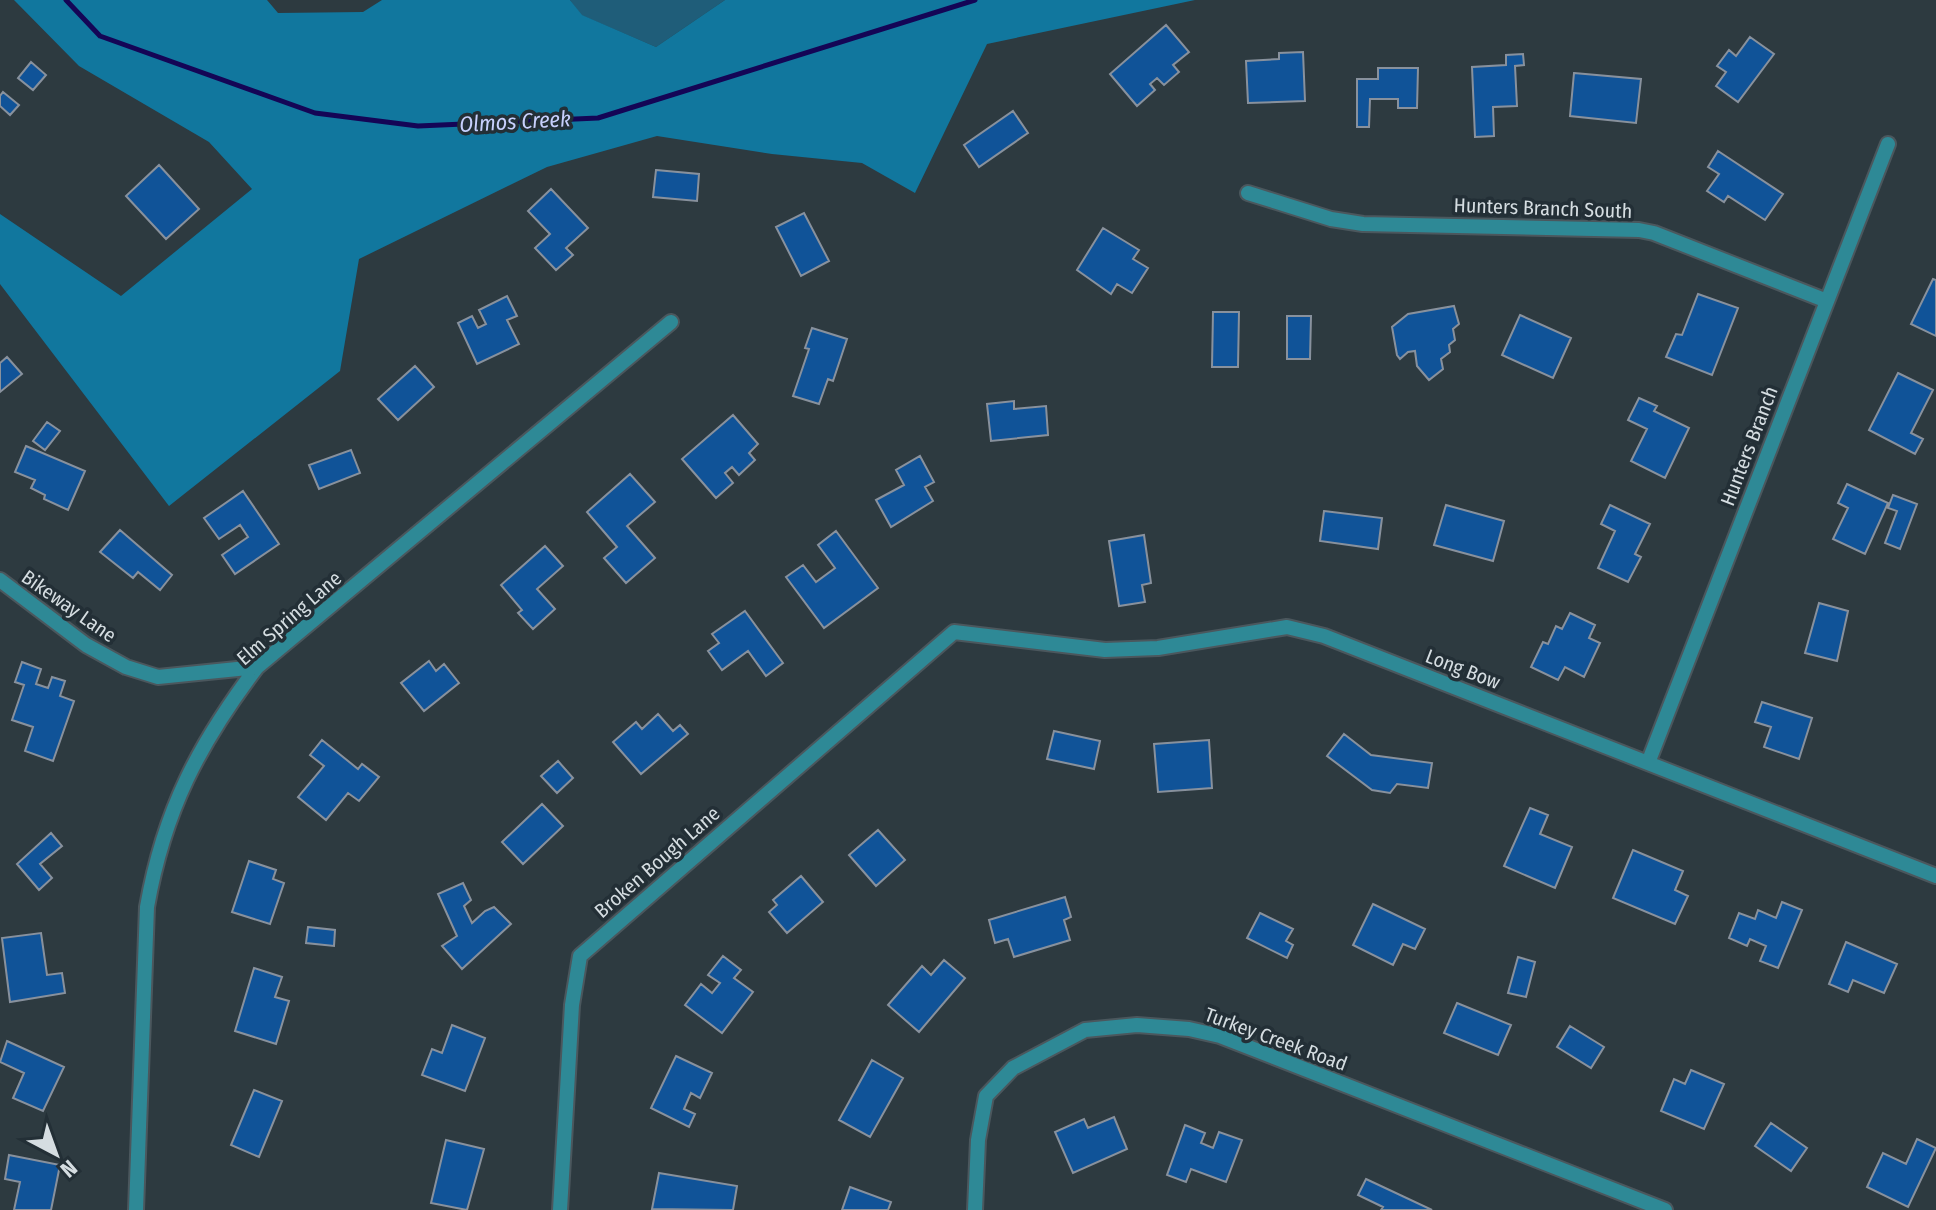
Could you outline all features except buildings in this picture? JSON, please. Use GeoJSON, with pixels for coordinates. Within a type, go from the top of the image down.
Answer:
{"type":"FeatureCollection","features":[{"type":"Feature","properties":{"kind":"street","name":"Hunters Branch"},"geometry":{"type":"LineString","coordinates":[[1648,763],[1888,144]]}},
{"type":"Feature","properties":{"kind":"street","name":"Hunters Branch South"},"geometry":{"type":"LineString","coordinates":[[1248,193],[1331,219],[1363,224],[1639,230],[1654,233],[1827,301]]}},
{"type":"Feature","properties":{"kind":"street","name":"Elm Spring Lane"},"geometry":{"type":"LineString","coordinates":[[136,1210],[147,907],[154,865],[182,786],[222,714],[257,667],[671,322]]}},
{"type":"Feature","properties":{"kind":"street","name":"Bikeway Lane"},"geometry":{"type":"LineString","coordinates":[[0,580],[86,645],[126,667],[158,677],[257,667]]}},
{"type":"Feature","properties":{"kind":"street","name":"Long Bow"},"geometry":{"type":"LineString","coordinates":[[954,632],[1105,650],[1158,648],[1287,627],[1324,636],[1936,876]]}},
{"type":"Feature","properties":{"kind":"street","name":"Broken Bough Lane"},"geometry":{"type":"LineString","coordinates":[[560,1210],[572,1005],[580,956],[954,632]]}},
{"type":"Feature","properties":{"kind":"street","name":"Turkey Creek Road"},"geometry":{"type":"LineString","coordinates":[[975,1210],[978,1140],[986,1096],[1013,1068],[1085,1030],[1137,1025],[1189,1029],[1220,1036],[1665,1210]]}},
{"type":"Feature","properties":{"kind":"shaded area"},"geometry":{"type":"Polygon","coordinates":[[[14,0],[267,0],[278,13],[363,12],[382,0],[570,0],[582,15],[656,47],[725,0],[1195,0],[987,44],[915,193],[862,163],[772,154],[657,136],[547,167],[359,259],[340,371],[169,506],[0,284],[0,214],[121,296],[252,189],[209,142],[79,66],[14,0]]]}},
{"type":"Feature","properties":{"kind":"shaded area"},"geometry":{"type":"Polygon","coordinates":[[[570,0],[725,0],[656,47],[581,15],[570,0]]]}},
{"type":"Feature","properties":{"kind":"waterway","name":"Olmos Creek"},"geometry":{"type":"LineString","coordinates":[[66,0],[100,36],[315,113],[418,126],[598,118],[975,0]]}}]}
